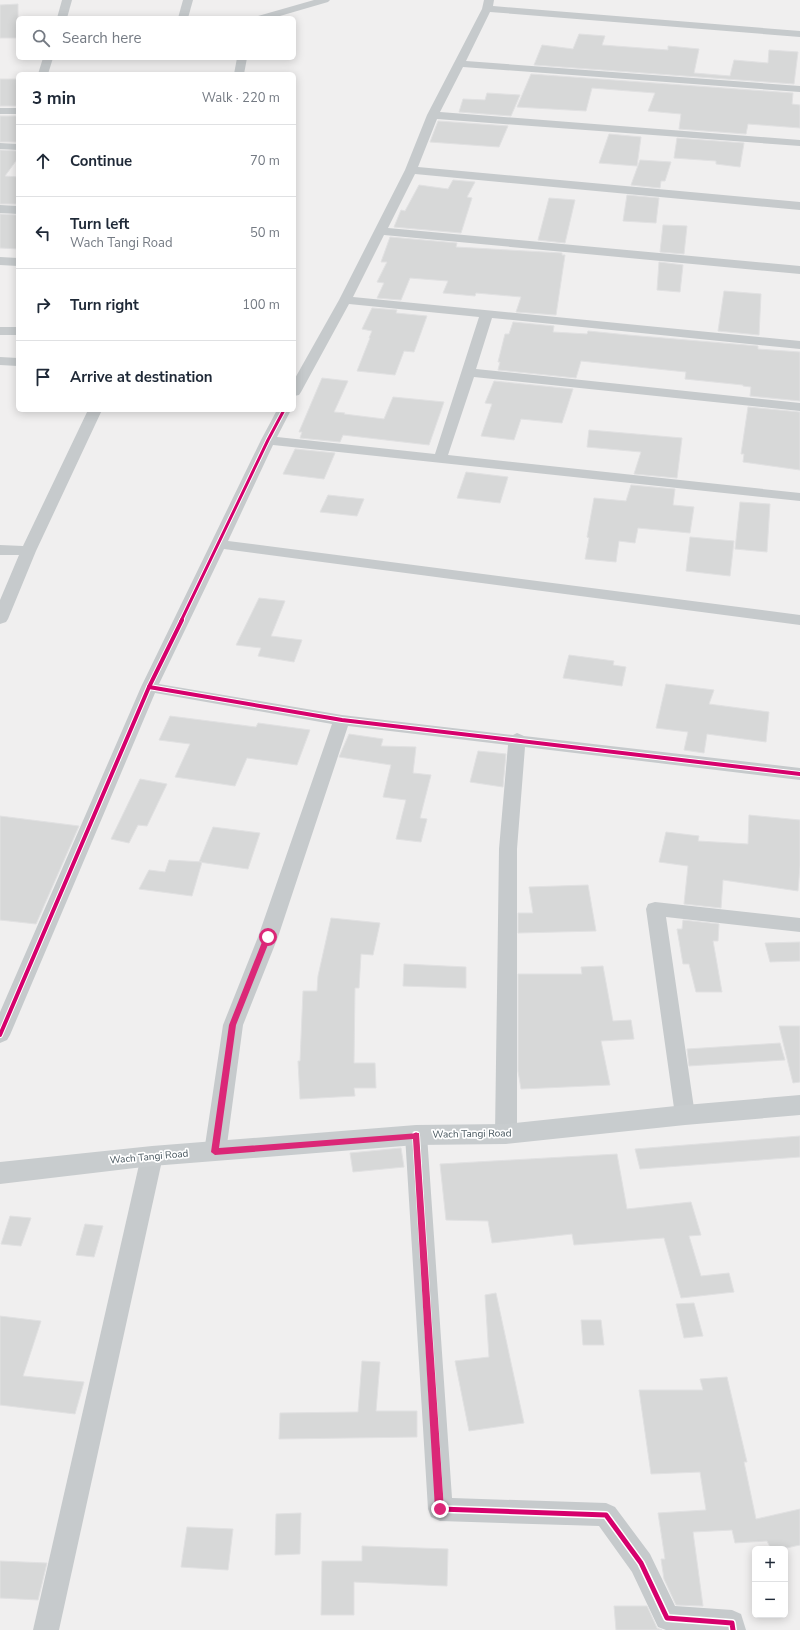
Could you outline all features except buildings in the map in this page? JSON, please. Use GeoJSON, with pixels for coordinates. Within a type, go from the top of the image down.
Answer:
{"type":"FeatureCollection","features":[{"type":"Feature","properties":{"kind":"main road","name":"Wach Tangi Road"},"geometry":{"type":"LineString","coordinates":[[0,1173],[152,1156],[416,1135],[506,1134],[685,1115],[799,1110]]}},
{"type":"Feature","properties":{"kind":"street"},"geometry":{"type":"LineString","coordinates":[[63,16],[67,0]]}},
{"type":"Feature","properties":{"kind":"street"},"geometry":{"type":"LineString","coordinates":[[184,16],[188,0]]}},
{"type":"Feature","properties":{"kind":"street"},"geometry":{"type":"LineString","coordinates":[[269,16],[325,0]]}},
{"type":"Feature","properties":{"kind":"street"},"geometry":{"type":"LineString","coordinates":[[296,388],[344,300],[411,170],[433,115],[488,4],[800,34]]}},
{"type":"Feature","properties":{"kind":"street"},"geometry":{"type":"LineString","coordinates":[[44,72],[47,60]]}},
{"type":"Feature","properties":{"kind":"street"},"geometry":{"type":"LineString","coordinates":[[239,72],[242,60]]}},
{"type":"Feature","properties":{"kind":"street"},"geometry":{"type":"LineString","coordinates":[[459,64],[800,89]]}},
{"type":"Feature","properties":{"kind":"street"},"geometry":{"type":"LineString","coordinates":[[0,111],[16,111]]}},
{"type":"Feature","properties":{"kind":"street"},"geometry":{"type":"LineString","coordinates":[[433,115],[800,144]]}},
{"type":"Feature","properties":{"kind":"street"},"geometry":{"type":"LineString","coordinates":[[0,146],[16,147]]}},
{"type":"Feature","properties":{"kind":"street"},"geometry":{"type":"LineString","coordinates":[[411,170],[800,206]]}},
{"type":"Feature","properties":{"kind":"street"},"geometry":{"type":"LineString","coordinates":[[0,209],[16,210]]}},
{"type":"Feature","properties":{"kind":"street"},"geometry":{"type":"LineString","coordinates":[[379,230],[800,270]]}},
{"type":"Feature","properties":{"kind":"street"},"geometry":{"type":"LineString","coordinates":[[0,261],[16,262]]}},
{"type":"Feature","properties":{"kind":"street"},"geometry":{"type":"LineString","coordinates":[[344,300],[800,345]]}},
{"type":"Feature","properties":{"kind":"street"},"geometry":{"type":"LineString","coordinates":[[440,459],[487,314]]}},
{"type":"Feature","properties":{"kind":"street"},"geometry":{"type":"LineString","coordinates":[[0,331],[16,331]]}},
{"type":"Feature","properties":{"kind":"street"},"geometry":{"type":"LineString","coordinates":[[0,361],[16,362]]}},
{"type":"Feature","properties":{"kind":"street"},"geometry":{"type":"LineString","coordinates":[[468,372],[800,407]]}},
{"type":"Feature","properties":{"kind":"street"},"geometry":{"type":"LineString","coordinates":[[0,619],[28,551],[94,412]]}},
{"type":"Feature","properties":{"kind":"street"},"geometry":{"type":"LineString","coordinates":[[0,1035],[149,686],[283,412]]}},
{"type":"Feature","properties":{"kind":"street"},"geometry":{"type":"LineString","coordinates":[[268,440],[800,497]]}},
{"type":"Feature","properties":{"kind":"street"},"geometry":{"type":"LineString","coordinates":[[219,544],[800,620]]}},
{"type":"Feature","properties":{"kind":"street"},"geometry":{"type":"LineString","coordinates":[[0,550],[28,551]]}},
{"type":"Feature","properties":{"kind":"street"},"geometry":{"type":"LineString","coordinates":[[149,686],[342,720],[517,739],[800,774]]}},
{"type":"Feature","properties":{"kind":"street"},"geometry":{"type":"LineString","coordinates":[[215,1152],[233,1025],[268,937],[342,720]]}},
{"type":"Feature","properties":{"kind":"street"},"geometry":{"type":"LineString","coordinates":[[506,1134],[508,849],[517,739]]}},
{"type":"Feature","properties":{"kind":"street"},"geometry":{"type":"LineString","coordinates":[[685,1115],[655,909],[800,925]]}},
{"type":"Feature","properties":{"kind":"street"},"geometry":{"type":"LineString","coordinates":[[416,1135],[440,1509],[606,1515],[641,1563],[667,1618],[732,1623],[733,1630]]}},
{"type":"Feature","properties":{"kind":"street"},"geometry":{"type":"LineString","coordinates":[[46,1630],[152,1156]]}},
{"type":"Feature","properties":{"kind":"cycle path"},"geometry":{"type":"LineString","coordinates":[[0,1035],[149,687],[283,412]]}},
{"type":"Feature","properties":{"kind":"cycle path"},"geometry":{"type":"LineString","coordinates":[[149,687],[342,720],[800,774]]}},
{"type":"Feature","properties":{"kind":"cycle path"},"geometry":{"type":"LineString","coordinates":[[416,1135],[440,1509],[606,1515],[641,1563],[667,1618],[732,1623],[733,1630]]}},
{"type":"Feature","properties":{"kind":"route"},"geometry":{"type":"LineString","coordinates":[[268,937],[233,1025],[215,1152],[416,1135],[440,1509]]}}]}
